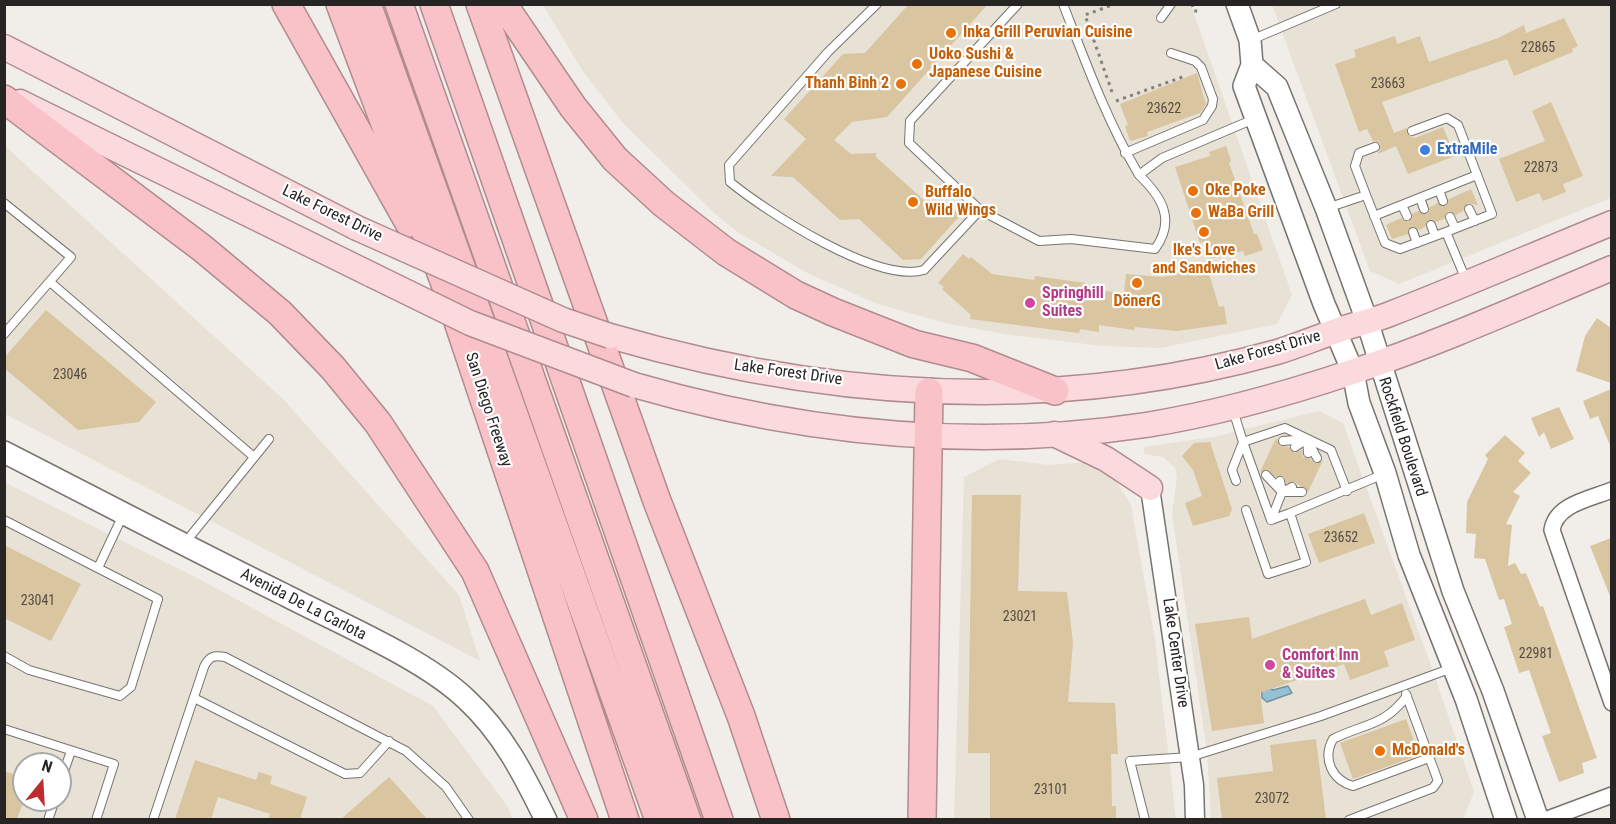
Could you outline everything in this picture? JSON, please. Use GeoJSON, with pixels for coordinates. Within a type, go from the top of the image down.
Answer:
{"type":"FeatureCollection","features":[{"type":"Feature","properties":{"kind":"highway"},"geometry":{"type":"LineString","coordinates":[[286,4],[355,130],[447,289]]}},
{"type":"Feature","properties":{"kind":"highway","name":"San Diego Freeway"},"geometry":{"type":"LineString","coordinates":[[340,4],[447,289],[625,819]]}},
{"type":"Feature","properties":{"kind":"highway"},"geometry":{"type":"LineString","coordinates":[[367,4],[659,819]]}},
{"type":"Feature","properties":{"kind":"highway"},"geometry":{"type":"LineString","coordinates":[[399,4],[687,819]]}},
{"type":"Feature","properties":{"kind":"highway"},"geometry":{"type":"LineString","coordinates":[[434,4],[719,819]]}},
{"type":"Feature","properties":{"kind":"highway"},"geometry":{"type":"LineString","coordinates":[[480,4],[657,501],[741,716],[776,819]]}},
{"type":"Feature","properties":{"kind":"highway"},"geometry":{"type":"LineString","coordinates":[[503,4],[573,107],[615,159],[664,204],[726,252],[787,290],[833,312],[914,344],[972,358],[1055,392]]}},
{"type":"Feature","properties":{"kind":"highway"},"geometry":{"type":"LineString","coordinates":[[4,99],[202,248],[280,313],[333,368],[378,423],[475,571],[584,819]]}},
{"type":"Feature","properties":{"kind":"highway"},"geometry":{"type":"LineString","coordinates":[[922,819],[929,392]]}},
{"type":"Feature","properties":{"kind":"main road","name":"Rockfield Boulevard"},"geometry":{"type":"LineString","coordinates":[[1237,4],[1250,40],[1252,65],[1244,86],[1335,331],[1353,372],[1359,403],[1385,473],[1409,555],[1466,699],[1506,819]]}},
{"type":"Feature","properties":{"kind":"main road","name":"Lake Forest Drive"},"geometry":{"type":"LineString","coordinates":[[4,47],[357,228],[563,320],[669,353],[727,364],[929,392],[1055,392],[1161,378],[1275,352],[1367,321],[1466,283],[1611,223]]}},
{"type":"Feature","properties":{"kind":"main road","name":"Rockfield Boulevard"},"geometry":{"type":"LineString","coordinates":[[1252,65],[1277,87],[1326,208],[1367,321],[1378,363],[1453,591],[1493,691],[1538,819]]}},
{"type":"Feature","properties":{"kind":"main road"},"geometry":{"type":"LineString","coordinates":[[4,94],[470,323],[634,385],[691,401],[801,424],[894,434],[930,435],[1052,434],[1147,425],[1232,405],[1353,372],[1611,268]]}},
{"type":"Feature","properties":{"kind":"main road"},"geometry":{"type":"LineString","coordinates":[[1052,434],[1106,459],[1149,488]]}},
{"type":"Feature","properties":{"kind":"main road","name":"Avenida De La Carlota"},"geometry":{"type":"LineString","coordinates":[[4,452],[342,624],[444,681],[465,697],[502,738],[517,760],[546,819]]}},
{"type":"Feature","properties":{"kind":"street","name":"Lake Center Drive"},"geometry":{"type":"LineString","coordinates":[[1149,488],[1190,757],[1196,819]]}},
{"type":"Feature","properties":{"kind":"street"},"geometry":{"type":"LineString","coordinates":[[1611,490],[1561,510],[1554,520],[1555,540],[1611,703]]}},
{"type":"Feature","properties":{"kind":"street"},"geometry":{"type":"LineString","coordinates":[[1545,819],[1611,795]]}},
{"type":"Feature","properties":{"kind":"lane"},"geometry":{"type":"LineString","coordinates":[[877,4],[828,52],[729,165],[730,182],[762,208],[812,237],[872,264],[912,274],[924,270],[980,210]]}},
{"type":"Feature","properties":{"kind":"lane"},"geometry":{"type":"LineString","coordinates":[[1018,4],[910,122],[909,143],[980,210],[1039,241],[1071,239],[1155,249],[1166,235],[1164,210],[1154,190],[1138,175],[1125,153],[1094,86],[1063,4]]}},
{"type":"Feature","properties":{"kind":"lane"},"geometry":{"type":"LineString","coordinates":[[1161,18],[1171,4]]}},
{"type":"Feature","properties":{"kind":"lane"},"geometry":{"type":"LineString","coordinates":[[1306,4],[1310,15]]}},
{"type":"Feature","properties":{"kind":"lane"},"geometry":{"type":"LineString","coordinates":[[1250,40],[1336,4]]}},
{"type":"Feature","properties":{"kind":"lane"},"geometry":{"type":"LineString","coordinates":[[1125,153],[1203,120],[1212,106],[1213,99],[1202,67],[1195,61],[1171,53]]}},
{"type":"Feature","properties":{"kind":"lane"},"geometry":{"type":"LineString","coordinates":[[1138,175],[1162,158],[1255,118]]}},
{"type":"Feature","properties":{"kind":"lane"},"geometry":{"type":"LineString","coordinates":[[1375,147],[1359,153],[1355,166],[1385,243],[1400,249],[1492,214],[1458,125],[1447,118],[1413,131]]}},
{"type":"Feature","properties":{"kind":"lane"},"geometry":{"type":"LineString","coordinates":[[1374,216],[1477,176]]}},
{"type":"Feature","properties":{"kind":"lane"},"geometry":{"type":"LineString","coordinates":[[1458,183],[1462,193]]}},
{"type":"Feature","properties":{"kind":"lane"},"geometry":{"type":"LineString","coordinates":[[1439,190],[1443,201]]}},
{"type":"Feature","properties":{"kind":"lane"},"geometry":{"type":"LineString","coordinates":[[1326,208],[1366,195]]}},
{"type":"Feature","properties":{"kind":"lane"},"geometry":{"type":"LineString","coordinates":[[1420,198],[1425,209]]}},
{"type":"Feature","properties":{"kind":"lane"},"geometry":{"type":"LineString","coordinates":[[4,203],[70,257],[4,334]]}},
{"type":"Feature","properties":{"kind":"lane"},"geometry":{"type":"LineString","coordinates":[[1402,205],[1407,216]]}},
{"type":"Feature","properties":{"kind":"lane"},"geometry":{"type":"LineString","coordinates":[[1469,209],[1474,221]]}},
{"type":"Feature","properties":{"kind":"lane"},"geometry":{"type":"LineString","coordinates":[[1450,217],[1455,228]]}},
{"type":"Feature","properties":{"kind":"lane"},"geometry":{"type":"LineString","coordinates":[[1431,225],[1435,236]]}},
{"type":"Feature","properties":{"kind":"lane"},"geometry":{"type":"LineString","coordinates":[[1413,232],[1418,243]]}},
{"type":"Feature","properties":{"kind":"lane"},"geometry":{"type":"LineString","coordinates":[[1446,232],[1466,283]]}},
{"type":"Feature","properties":{"kind":"lane"},"geometry":{"type":"LineString","coordinates":[[50,282],[254,457]]}},
{"type":"Feature","properties":{"kind":"lane"},"geometry":{"type":"LineString","coordinates":[[1232,405],[1271,520]]}},
{"type":"Feature","properties":{"kind":"lane"},"geometry":{"type":"LineString","coordinates":[[1243,442],[1285,429],[1331,450],[1347,491]]}},
{"type":"Feature","properties":{"kind":"lane"},"geometry":{"type":"LineString","coordinates":[[183,545],[269,439]]}},
{"type":"Feature","properties":{"kind":"lane"},"geometry":{"type":"LineString","coordinates":[[1283,441],[1307,439]]}},
{"type":"Feature","properties":{"kind":"lane"},"geometry":{"type":"LineString","coordinates":[[1295,447],[1307,439]]}},
{"type":"Feature","properties":{"kind":"lane"},"geometry":{"type":"LineString","coordinates":[[1307,439],[1308,453]]}},
{"type":"Feature","properties":{"kind":"lane"},"geometry":{"type":"LineString","coordinates":[[1307,439],[1317,458]]}},
{"type":"Feature","properties":{"kind":"lane"},"geometry":{"type":"LineString","coordinates":[[1236,481],[1232,470],[1243,442]]}},
{"type":"Feature","properties":{"kind":"lane"},"geometry":{"type":"LineString","coordinates":[[1271,520],[1347,491],[1385,473]]}},
{"type":"Feature","properties":{"kind":"lane"},"geometry":{"type":"LineString","coordinates":[[1266,475],[1282,492],[1302,492]]}},
{"type":"Feature","properties":{"kind":"lane"},"geometry":{"type":"LineString","coordinates":[[1271,520],[1282,492],[1280,481]]}},
{"type":"Feature","properties":{"kind":"lane"},"geometry":{"type":"LineString","coordinates":[[1282,492],[1292,487]]}},
{"type":"Feature","properties":{"kind":"lane"},"geometry":{"type":"LineString","coordinates":[[1246,510],[1268,574],[1306,562],[1290,513]]}},
{"type":"Feature","properties":{"kind":"lane"},"geometry":{"type":"LineString","coordinates":[[98,568],[123,514]]}},
{"type":"Feature","properties":{"kind":"lane"},"geometry":{"type":"LineString","coordinates":[[4,520],[158,599],[131,687],[120,696],[29,670],[4,656]]}},
{"type":"Feature","properties":{"kind":"lane"},"geometry":{"type":"LineString","coordinates":[[153,819],[208,659],[215,655],[225,657],[389,741],[426,766],[446,787],[469,819]]}},
{"type":"Feature","properties":{"kind":"lane"},"geometry":{"type":"LineString","coordinates":[[1145,819],[1130,761],[1190,757],[1321,716],[1453,668]]}},
{"type":"Feature","properties":{"kind":"lane"},"geometry":{"type":"LineString","coordinates":[[1349,819],[1433,788],[1438,781],[1404,685]]}},
{"type":"Feature","properties":{"kind":"lane"},"geometry":{"type":"LineString","coordinates":[[1407,696],[1384,720],[1333,739],[1329,746],[1330,767],[1338,780],[1353,786],[1429,758]]}},
{"type":"Feature","properties":{"kind":"lane"},"geometry":{"type":"LineString","coordinates":[[194,698],[345,774],[360,772],[389,741]]}},
{"type":"Feature","properties":{"kind":"lane"},"geometry":{"type":"LineString","coordinates":[[4,729],[114,764],[96,819]]}},
{"type":"Feature","properties":{"kind":"path"},"geometry":{"type":"LineString","coordinates":[[1115,4],[1086,15],[1116,103],[1185,76]]}},
{"type":"Feature","properties":{"kind":"path"},"geometry":{"type":"LineString","coordinates":[[1192,4],[1194,11],[1199,11]]}},
{"type":"Feature","properties":{"kind":"shaded area"},"geometry":{"type":"Polygon","coordinates":[[[543,5],[1191,5],[1292,295],[1277,324],[1160,348],[1103,346],[1011,335],[949,324],[878,304],[809,274],[739,233],[714,213],[622,122],[582,70],[543,5]]]}},
{"type":"Feature","properties":{"kind":"shaded area"},"geometry":{"type":"Polygon","coordinates":[[[1272,5],[1611,5],[1611,198],[1399,284],[1370,271],[1272,5]]]}},
{"type":"Feature","properties":{"kind":"shaded area"},"geometry":{"type":"Polygon","coordinates":[[[4,145],[283,399],[459,595],[480,661],[5,414],[4,145]]]}},
{"type":"Feature","properties":{"kind":"shaded area"},"geometry":{"type":"Polygon","coordinates":[[[1319,411],[1343,423],[1434,674],[1474,792],[1463,819],[1211,819],[1207,752],[1172,514],[1177,477],[1175,468],[1163,457],[1144,454],[1144,447],[1213,437],[1319,411]]]}},
{"type":"Feature","properties":{"kind":"shaded area"},"geometry":{"type":"Polygon","coordinates":[[[999,459],[1049,465],[1088,462],[1110,471],[1131,505],[1155,640],[1176,819],[954,820],[964,477],[999,459]]]}},
{"type":"Feature","properties":{"kind":"shaded area"},"geometry":{"type":"Polygon","coordinates":[[[4,482],[199,579],[433,706],[508,807],[513,819],[5,819],[4,482]]]}},
{"type":"Feature","properties":{"kind":"water"},"geometry":{"type":"Polygon","coordinates":[[[1261,683],[1273,690],[1288,686],[1292,693],[1267,702],[1262,698],[1261,683]]]}},
{"type":"Feature","properties":{"kind":"building"},"geometry":{"type":"Polygon","coordinates":[[[909,4],[988,4],[887,117],[852,122],[834,140],[851,154],[876,153],[876,157],[936,211],[964,211],[921,259],[903,260],[859,219],[840,220],[793,177],[771,176],[806,139],[784,119],[843,54],[865,53],[909,4]]]}},
{"type":"Feature","properties":{"kind":"building"},"geometry":{"type":"Polygon","coordinates":[[[1564,18],[1578,46],[1572,49],[1573,52],[1514,76],[1507,59],[1382,102],[1394,133],[1407,128],[1408,135],[1415,138],[1443,127],[1455,156],[1408,174],[1396,146],[1378,154],[1380,144],[1373,141],[1367,129],[1359,132],[1335,64],[1356,57],[1354,50],[1395,36],[1397,44],[1420,36],[1429,62],[1498,38],[1524,25],[1526,33],[1564,18]]]}},
{"type":"Feature","properties":{"kind":"building"},"geometry":{"type":"Polygon","coordinates":[[[1197,73],[1206,104],[1200,113],[1147,132],[1148,136],[1130,141],[1125,126],[1128,125],[1120,104],[1197,73]]]}},
{"type":"Feature","properties":{"kind":"building"},"geometry":{"type":"Polygon","coordinates":[[[1551,102],[1583,176],[1563,184],[1566,192],[1543,201],[1539,193],[1516,202],[1499,159],[1545,141],[1532,111],[1551,102]]]}},
{"type":"Feature","properties":{"kind":"building"},"geometry":{"type":"Polygon","coordinates":[[[1226,146],[1231,161],[1229,163],[1254,234],[1257,234],[1263,250],[1245,256],[1243,251],[1209,259],[1204,242],[1200,243],[1175,167],[1210,156],[1209,152],[1226,146]]]}},
{"type":"Feature","properties":{"kind":"building"},"geometry":{"type":"Polygon","coordinates":[[[1471,189],[1478,205],[1467,203],[1463,211],[1456,215],[1448,211],[1444,219],[1436,222],[1428,220],[1425,227],[1419,230],[1412,226],[1408,234],[1392,239],[1386,225],[1401,218],[1409,222],[1412,214],[1418,211],[1427,214],[1430,207],[1438,203],[1446,206],[1449,199],[1471,189]]]}},
{"type":"Feature","properties":{"kind":"building"},"geometry":{"type":"Polygon","coordinates":[[[963,254],[969,259],[971,257],[992,274],[1034,280],[1035,276],[1086,283],[1085,286],[1097,287],[1097,290],[1124,293],[1126,274],[1163,277],[1207,267],[1219,307],[1224,306],[1227,324],[1177,331],[1135,327],[1134,330],[1099,325],[1099,332],[1080,329],[1079,333],[970,319],[971,315],[938,283],[963,254]]]}},
{"type":"Feature","properties":{"kind":"building"},"geometry":{"type":"Polygon","coordinates":[[[46,310],[156,402],[139,422],[78,430],[4,368],[4,358],[46,310]]]}},
{"type":"Feature","properties":{"kind":"building"},"geometry":{"type":"Polygon","coordinates":[[[1597,318],[1611,328],[1611,383],[1576,371],[1585,336],[1597,318]]]}},
{"type":"Feature","properties":{"kind":"building"},"geometry":{"type":"Polygon","coordinates":[[[1611,389],[1611,448],[1598,416],[1590,419],[1583,401],[1611,389]]]}},
{"type":"Feature","properties":{"kind":"building"},"geometry":{"type":"Polygon","coordinates":[[[1559,407],[1574,439],[1551,449],[1544,432],[1539,437],[1531,418],[1559,407]]]}},
{"type":"Feature","properties":{"kind":"building"},"geometry":{"type":"Polygon","coordinates":[[[1505,435],[1525,453],[1518,461],[1531,473],[1513,492],[1520,496],[1506,524],[1512,525],[1508,566],[1515,563],[1521,574],[1526,573],[1540,607],[1543,606],[1597,758],[1582,763],[1584,773],[1559,782],[1542,736],[1551,733],[1529,670],[1519,673],[1504,627],[1512,624],[1504,599],[1499,600],[1485,559],[1474,558],[1476,534],[1466,533],[1467,502],[1488,459],[1485,455],[1505,435]]]}},
{"type":"Feature","properties":{"kind":"building"},"geometry":{"type":"Polygon","coordinates":[[[1276,438],[1280,446],[1289,447],[1295,453],[1302,450],[1303,457],[1310,458],[1314,463],[1323,460],[1308,492],[1295,482],[1286,483],[1284,477],[1276,477],[1268,470],[1260,472],[1276,438]]]}},
{"type":"Feature","properties":{"kind":"building"},"geometry":{"type":"Polygon","coordinates":[[[1210,442],[1232,509],[1229,516],[1193,526],[1185,503],[1202,496],[1193,470],[1182,456],[1194,443],[1210,442]]]}},
{"type":"Feature","properties":{"kind":"building"},"geometry":{"type":"Polygon","coordinates":[[[972,495],[1021,495],[1018,591],[1067,592],[1073,643],[1068,702],[1115,703],[1118,754],[1111,754],[1112,806],[1116,806],[1116,819],[990,819],[990,753],[968,753],[972,495]]]}},
{"type":"Feature","properties":{"kind":"building"},"geometry":{"type":"Polygon","coordinates":[[[1364,513],[1375,543],[1319,563],[1308,534],[1364,513]]]}},
{"type":"Feature","properties":{"kind":"building"},"geometry":{"type":"Polygon","coordinates":[[[1611,538],[1611,596],[1610,596],[1590,546],[1611,538]]]}},
{"type":"Feature","properties":{"kind":"building"},"geometry":{"type":"Polygon","coordinates":[[[4,545],[81,584],[51,641],[4,618],[4,545]]]}},
{"type":"Feature","properties":{"kind":"building","name":"Comfort Inn & Suites"},"geometry":{"type":"Polygon","coordinates":[[[1365,599],[1371,615],[1402,603],[1415,640],[1384,651],[1389,666],[1350,680],[1344,664],[1316,674],[1314,667],[1308,669],[1308,676],[1260,693],[1264,723],[1212,731],[1195,624],[1249,617],[1252,639],[1365,599]]]}},
{"type":"Feature","properties":{"kind":"building","name":"McDonald's"},"geometry":{"type":"Polygon","coordinates":[[[1406,719],[1419,755],[1353,779],[1340,743],[1406,719]]]}},
{"type":"Feature","properties":{"kind":"building"},"geometry":{"type":"Polygon","coordinates":[[[1316,739],[1326,819],[1222,819],[1217,778],[1273,771],[1270,745],[1316,739]]]}},
{"type":"Feature","properties":{"kind":"building"},"geometry":{"type":"Polygon","coordinates":[[[195,760],[256,780],[259,772],[272,776],[270,784],[307,797],[300,819],[268,819],[270,814],[218,797],[211,819],[175,819],[195,760]]]}},
{"type":"Feature","properties":{"kind":"building"},"geometry":{"type":"Polygon","coordinates":[[[4,771],[12,773],[12,812],[20,812],[17,819],[4,819],[4,771]]]}},
{"type":"Feature","properties":{"kind":"building"},"geometry":{"type":"Polygon","coordinates":[[[389,777],[427,819],[341,819],[389,777]]]}},
{"type":"Feature","properties":{"kind":"place","name":"Inka Grill Peruvian Cuisine"},"geometry":{"type":"Point","coordinates":[951,33]}},
{"type":"Feature","properties":{"kind":"place","name":"Uoko Sushi & Japanese Cuisine"},"geometry":{"type":"Point","coordinates":[917,64]}},
{"type":"Feature","properties":{"kind":"place","name":"Thanh Binh 2"},"geometry":{"type":"Point","coordinates":[901,84]}},
{"type":"Feature","properties":{"kind":"place","name":"ExtraMile"},"geometry":{"type":"Point","coordinates":[1425,150]}},
{"type":"Feature","properties":{"kind":"place","name":"Oke Poke"},"geometry":{"type":"Point","coordinates":[1193,191]}},
{"type":"Feature","properties":{"kind":"place","name":"Buffalo Wild Wings"},"geometry":{"type":"Point","coordinates":[913,202]}},
{"type":"Feature","properties":{"kind":"place","name":"WaBa Grill"},"geometry":{"type":"Point","coordinates":[1196,213]}},
{"type":"Feature","properties":{"kind":"place","name":"Ike's Love and Sandwiches"},"geometry":{"type":"Point","coordinates":[1204,232]}},
{"type":"Feature","properties":{"kind":"place","name":"DönerG"},"geometry":{"type":"Point","coordinates":[1137,283]}},
{"type":"Feature","properties":{"kind":"place","name":"Springhill Suites"},"geometry":{"type":"Point","coordinates":[1030,303]}},
{"type":"Feature","properties":{"kind":"place","name":"Comfort Inn & Suites"},"geometry":{"type":"Point","coordinates":[1270,665]}},
{"type":"Feature","properties":{"kind":"place","name":"McDonald's"},"geometry":{"type":"Point","coordinates":[1380,751]}}]}
